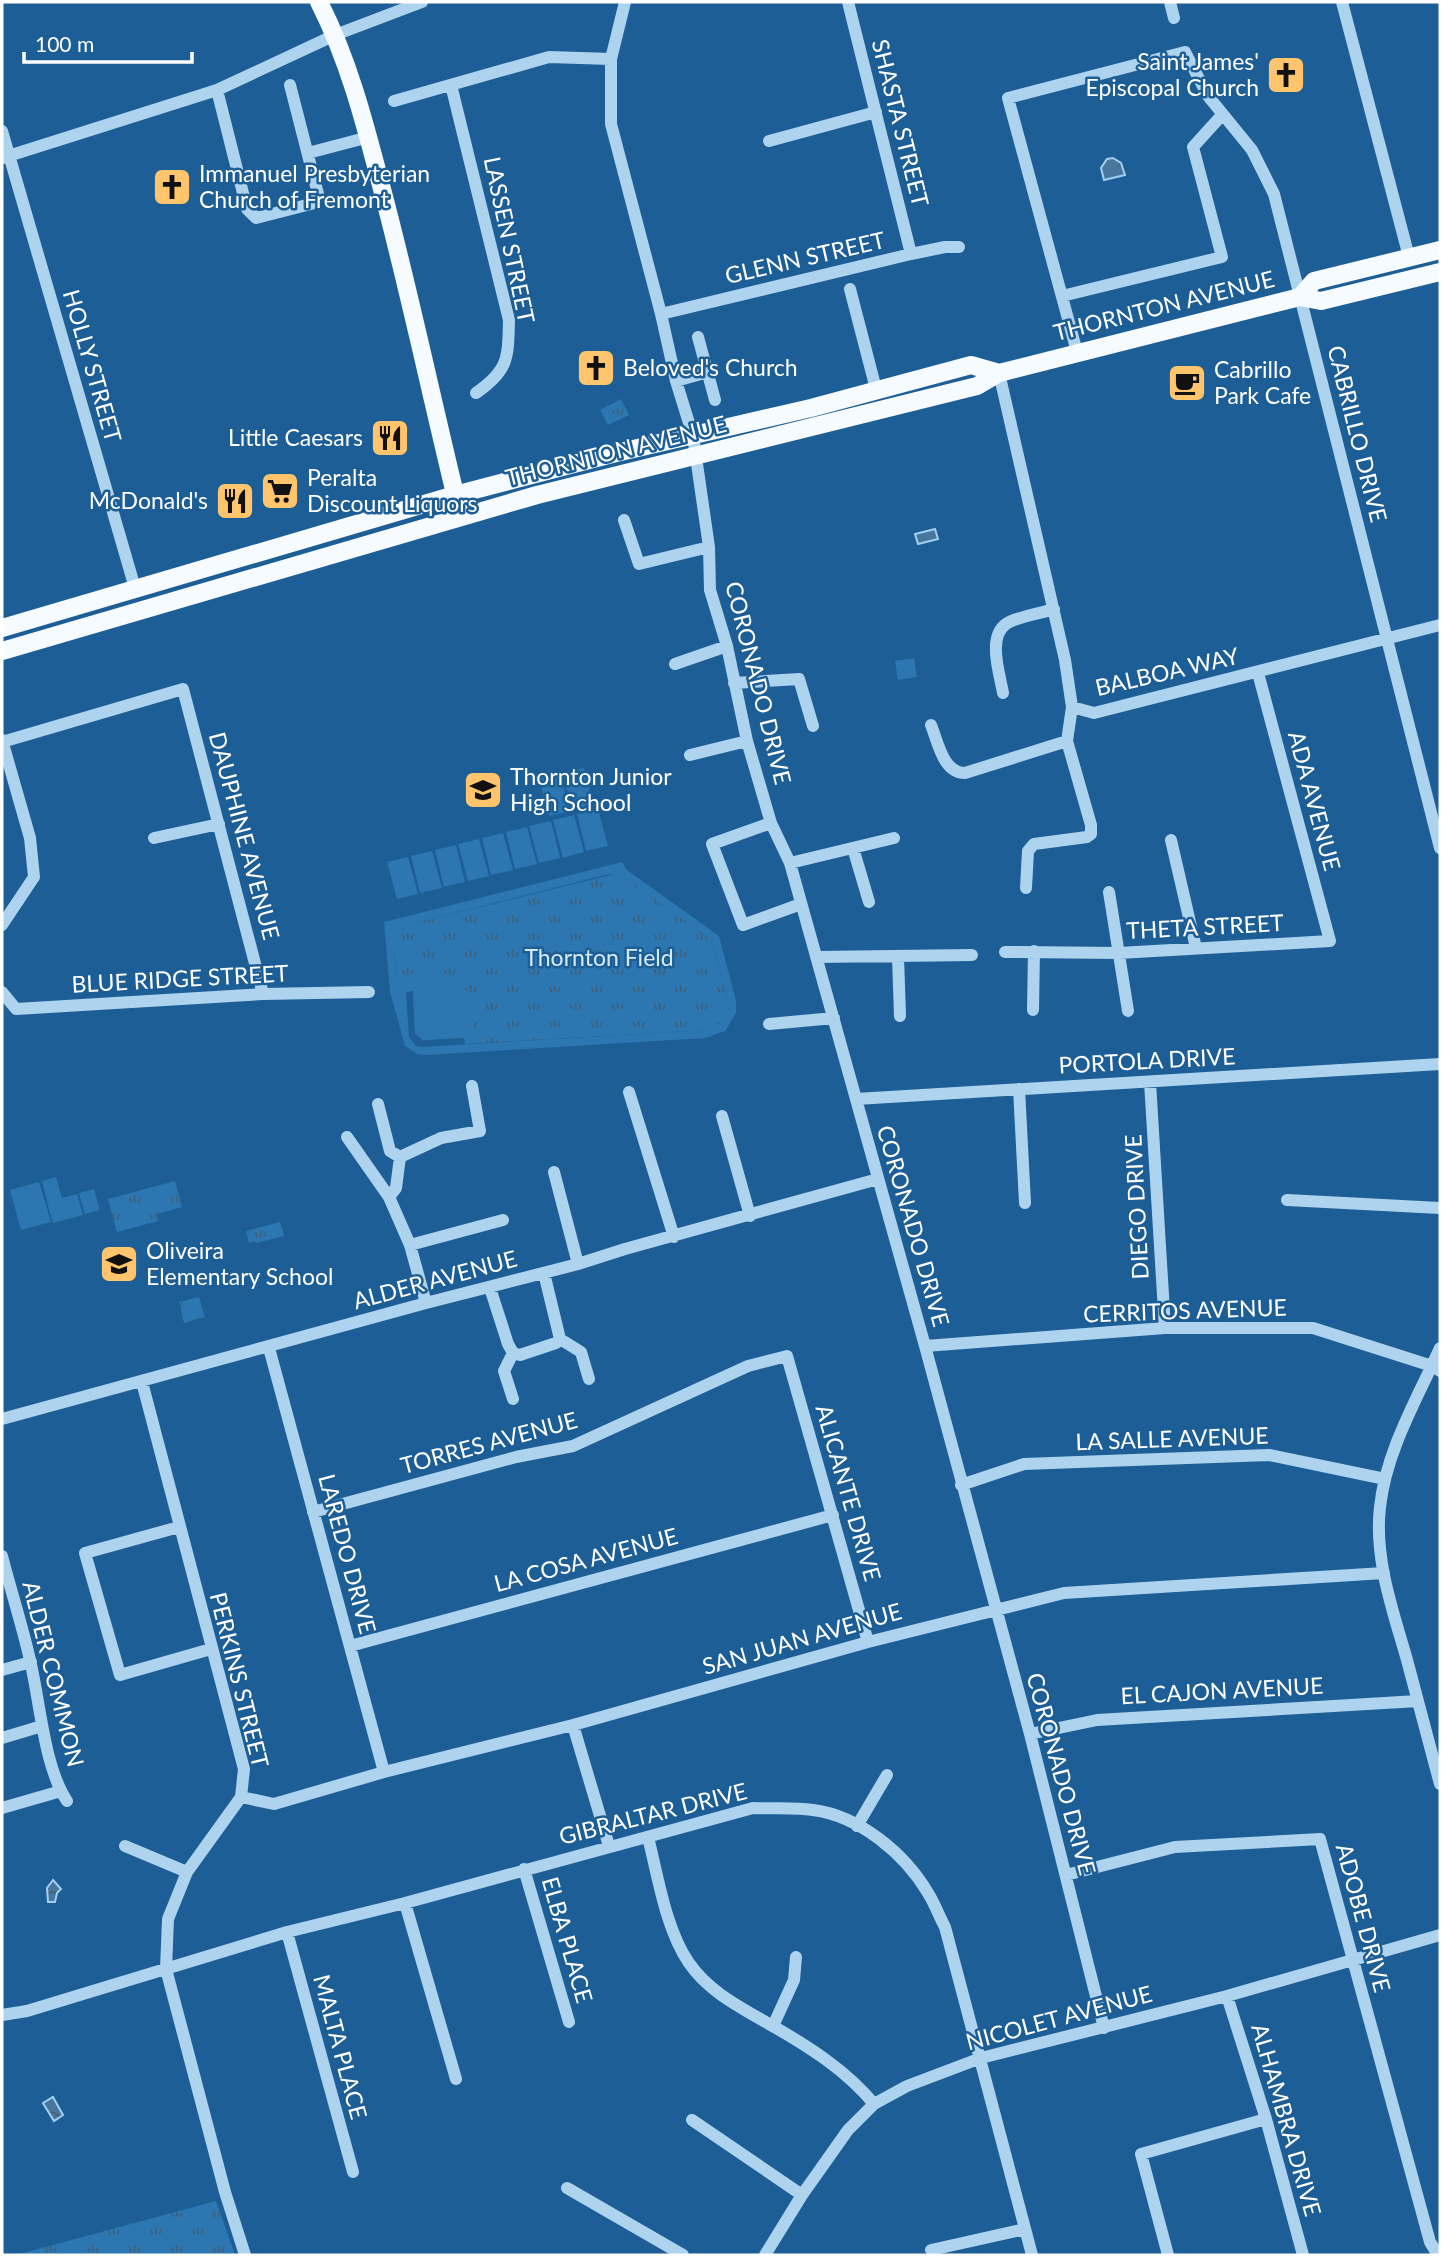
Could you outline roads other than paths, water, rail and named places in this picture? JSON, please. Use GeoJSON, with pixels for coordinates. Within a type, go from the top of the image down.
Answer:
{"type":"FeatureCollection","features":[{"type":"Feature","properties":{"kind":"main road"},"geometry":{"type":"LineString","coordinates":[[319,2],[335,34],[359,99],[436,406],[460,516]]}},
{"type":"Feature","properties":{"kind":"main road","name":"THORNTON AVENUE"},"geometry":{"type":"LineString","coordinates":[[1300,297],[1314,281],[1440,250]]}},
{"type":"Feature","properties":{"kind":"main road","name":"THORNTON AVENUE"},"geometry":{"type":"LineString","coordinates":[[2,651],[460,516],[977,386],[999,373],[1077,352],[1300,297],[1321,302],[1440,272]]}},
{"type":"Feature","properties":{"kind":"main road","name":"THORNTON AVENUE"},"geometry":{"type":"LineString","coordinates":[[2,628],[455,495],[616,453],[971,365],[999,373]]}},
{"type":"Feature","properties":{"kind":"street"},"geometry":{"type":"LineString","coordinates":[[5,157],[217,90],[335,34],[422,2]]}},
{"type":"Feature","properties":{"kind":"street","name":"CORONADO DRIVE"},"geometry":{"type":"LineString","coordinates":[[625,2],[611,59],[611,124],[692,436],[709,547],[710,590],[727,646],[747,741],[771,823],[790,863],[925,1346],[1030,1734],[1104,2028]]}},
{"type":"Feature","properties":{"kind":"street","name":"SHASTA STREET"},"geometry":{"type":"LineString","coordinates":[[848,2],[911,254]]}},
{"type":"Feature","properties":{"kind":"street"},"geometry":{"type":"LineString","coordinates":[[1170,2],[1174,18]]}},
{"type":"Feature","properties":{"kind":"street"},"geometry":{"type":"LineString","coordinates":[[1342,2],[1409,257]]}},
{"type":"Feature","properties":{"kind":"street","name":"CABRILLO DRIVE"},"geometry":{"type":"LineString","coordinates":[[1062,296],[1009,98],[1185,52],[1208,96],[1252,150],[1274,194],[1440,848]]}},
{"type":"Feature","properties":{"kind":"street"},"geometry":{"type":"LineString","coordinates":[[394,101],[549,57],[611,59]]}},
{"type":"Feature","properties":{"kind":"street"},"geometry":{"type":"LineString","coordinates":[[217,90],[247,209],[256,218],[311,205],[318,194],[290,85]]}},
{"type":"Feature","properties":{"kind":"street","name":"LASSEN STREET"},"geometry":{"type":"LineString","coordinates":[[451,85],[509,320],[508,356],[493,381],[475,393]]}},
{"type":"Feature","properties":{"kind":"street"},"geometry":{"type":"LineString","coordinates":[[769,141],[876,112]]}},
{"type":"Feature","properties":{"kind":"street"},"geometry":{"type":"LineString","coordinates":[[1077,352],[1062,296],[1222,257],[1193,147],[1222,115]]}},
{"type":"Feature","properties":{"kind":"street","name":"HOLLY STREET"},"geometry":{"type":"LineString","coordinates":[[2,131],[5,157],[135,588]]}},
{"type":"Feature","properties":{"kind":"street"},"geometry":{"type":"LineString","coordinates":[[308,153],[369,137]]}},
{"type":"Feature","properties":{"kind":"street","name":"GLENN STREET"},"geometry":{"type":"LineString","coordinates":[[661,314],[911,254],[959,247]]}},
{"type":"Feature","properties":{"kind":"street"},"geometry":{"type":"LineString","coordinates":[[850,289],[876,389]]}},
{"type":"Feature","properties":{"kind":"street"},"geometry":{"type":"LineString","coordinates":[[698,337],[715,400]]}},
{"type":"Feature","properties":{"kind":"street"},"geometry":{"type":"LineString","coordinates":[[676,381],[708,372]]}},
{"type":"Feature","properties":{"kind":"street","name":"BALBOA WAY"},"geometry":{"type":"LineString","coordinates":[[999,373],[1065,660],[1072,707],[1094,713],[1440,625]]}},
{"type":"Feature","properties":{"kind":"street"},"geometry":{"type":"LineString","coordinates":[[624,520],[639,564],[709,547]]}},
{"type":"Feature","properties":{"kind":"street"},"geometry":{"type":"LineString","coordinates":[[1003,694],[996,643],[999,631],[1006,623],[1054,610]]}},
{"type":"Feature","properties":{"kind":"street"},"geometry":{"type":"LineString","coordinates":[[675,664],[727,646]]}},
{"type":"Feature","properties":{"kind":"street","name":"ADA AVENUE"},"geometry":{"type":"LineString","coordinates":[[1258,673],[1330,941]]}},
{"type":"Feature","properties":{"kind":"street"},"geometry":{"type":"LineString","coordinates":[[734,683],[799,678],[813,726]]}},
{"type":"Feature","properties":{"kind":"street","name":"DAUPHINE AVENUE"},"geometry":{"type":"LineString","coordinates":[[2,741],[183,689],[264,993]]}},
{"type":"Feature","properties":{"kind":"street"},"geometry":{"type":"LineString","coordinates":[[1026,888],[1028,851],[1034,844],[1087,837],[1091,834],[1091,825],[1067,741],[1072,707]]}},
{"type":"Feature","properties":{"kind":"street"},"geometry":{"type":"LineString","coordinates":[[931,725],[949,768],[956,773],[965,773],[1067,741]]}},
{"type":"Feature","properties":{"kind":"street"},"geometry":{"type":"LineString","coordinates":[[2,741],[30,838],[34,877],[2,925]]}},
{"type":"Feature","properties":{"kind":"street"},"geometry":{"type":"LineString","coordinates":[[690,755],[747,741]]}},
{"type":"Feature","properties":{"kind":"street"},"geometry":{"type":"LineString","coordinates":[[771,823],[712,844],[743,925],[801,904]]}},
{"type":"Feature","properties":{"kind":"street"},"geometry":{"type":"LineString","coordinates":[[154,838],[219,824]]}},
{"type":"Feature","properties":{"kind":"street"},"geometry":{"type":"LineString","coordinates":[[790,863],[894,838]]}},
{"type":"Feature","properties":{"kind":"street"},"geometry":{"type":"LineString","coordinates":[[1171,841],[1196,948]]}},
{"type":"Feature","properties":{"kind":"street"},"geometry":{"type":"LineString","coordinates":[[853,848],[869,902]]}},
{"type":"Feature","properties":{"kind":"street"},"geometry":{"type":"LineString","coordinates":[[1109,892],[1128,1011]]}},
{"type":"Feature","properties":{"kind":"street","name":"THETA STREET"},"geometry":{"type":"LineString","coordinates":[[1005,952],[1119,953],[1330,941]]}},
{"type":"Feature","properties":{"kind":"street"},"geometry":{"type":"LineString","coordinates":[[1033,1010],[1034,951]]}},
{"type":"Feature","properties":{"kind":"street"},"geometry":{"type":"LineString","coordinates":[[816,957],[972,955]]}},
{"type":"Feature","properties":{"kind":"street"},"geometry":{"type":"LineString","coordinates":[[898,957],[900,1016]]}},
{"type":"Feature","properties":{"kind":"street","name":"BLUE RIDGE STREET"},"geometry":{"type":"LineString","coordinates":[[2,992],[16,1009],[264,993],[369,992]]}},
{"type":"Feature","properties":{"kind":"street"},"geometry":{"type":"LineString","coordinates":[[769,1024],[834,1018]]}},
{"type":"Feature","properties":{"kind":"street","name":"PORTOLA DRIVE"},"geometry":{"type":"LineString","coordinates":[[856,1099],[1440,1064]]}},
{"type":"Feature","properties":{"kind":"street","name":"DIEGO DRIVE"},"geometry":{"type":"LineString","coordinates":[[1150,1082],[1165,1328]]}},
{"type":"Feature","properties":{"kind":"street"},"geometry":{"type":"LineString","coordinates":[[400,1157],[441,1138],[480,1131],[472,1086]]}},
{"type":"Feature","properties":{"kind":"street"},"geometry":{"type":"LineString","coordinates":[[1019,1089],[1025,1203]]}},
{"type":"Feature","properties":{"kind":"street"},"geometry":{"type":"LineString","coordinates":[[629,1093],[674,1237]]}},
{"type":"Feature","properties":{"kind":"street"},"geometry":{"type":"LineString","coordinates":[[378,1104],[390,1151],[400,1157]]}},
{"type":"Feature","properties":{"kind":"street"},"geometry":{"type":"LineString","coordinates":[[722,1116],[750,1216]]}},
{"type":"Feature","properties":{"kind":"street"},"geometry":{"type":"LineString","coordinates":[[347,1137],[389,1197],[410,1245],[426,1303]]}},
{"type":"Feature","properties":{"kind":"street"},"geometry":{"type":"LineString","coordinates":[[389,1197],[396,1188],[400,1157]]}},
{"type":"Feature","properties":{"kind":"street"},"geometry":{"type":"LineString","coordinates":[[554,1172],[578,1264]]}},
{"type":"Feature","properties":{"kind":"street","name":"ALDER AVENUE"},"geometry":{"type":"LineString","coordinates":[[2,1419],[578,1264],[625,1248],[674,1237],[878,1179]]}},
{"type":"Feature","properties":{"kind":"street"},"geometry":{"type":"LineString","coordinates":[[1287,1200],[1440,1209]]}},
{"type":"Feature","properties":{"kind":"street"},"geometry":{"type":"LineString","coordinates":[[410,1245],[503,1220]]}},
{"type":"Feature","properties":{"kind":"street"},"geometry":{"type":"LineString","coordinates":[[544,1273],[560,1339],[581,1352],[589,1379]]}},
{"type":"Feature","properties":{"kind":"street"},"geometry":{"type":"LineString","coordinates":[[490,1288],[513,1353],[520,1355],[556,1343],[560,1339]]}},
{"type":"Feature","properties":{"kind":"street","name":"CERRITOS AVENUE"},"geometry":{"type":"LineString","coordinates":[[925,1346],[1165,1328],[1313,1328],[1436,1368]]}},
{"type":"Feature","properties":{"kind":"street","name":"LAREDO DRIVE"},"geometry":{"type":"LineString","coordinates":[[269,1348],[384,1772]]}},
{"type":"Feature","properties":{"kind":"street"},"geometry":{"type":"LineString","coordinates":[[1440,1348],[1436,1368],[1396,1445],[1385,1479],[1380,1508],[1384,1573],[1440,1784]]}},
{"type":"Feature","properties":{"kind":"street"},"geometry":{"type":"LineString","coordinates":[[513,1353],[504,1371],[513,1399]]}},
{"type":"Feature","properties":{"kind":"street","name":"TORRES AVENUE"},"geometry":{"type":"LineString","coordinates":[[313,1512],[516,1457],[573,1446],[748,1367],[787,1356]]}},
{"type":"Feature","properties":{"kind":"street","name":"ALICANTE DRIVE"},"geometry":{"type":"LineString","coordinates":[[787,1356],[867,1642]]}},
{"type":"Feature","properties":{"kind":"street","name":"PERKINS STREET"},"geometry":{"type":"LineString","coordinates":[[142,1382],[244,1769],[241,1797],[187,1872],[168,1919],[166,1969],[225,2192],[245,2255]]}},
{"type":"Feature","properties":{"kind":"street","name":"LA SALLE AVENUE"},"geometry":{"type":"LineString","coordinates":[[961,1485],[1024,1464],[1269,1454],[1385,1479]]}},
{"type":"Feature","properties":{"kind":"street","name":"LA COSA AVENUE"},"geometry":{"type":"LineString","coordinates":[[350,1646],[833,1515]]}},
{"type":"Feature","properties":{"kind":"street"},"geometry":{"type":"LineString","coordinates":[[179,1527],[85,1553],[120,1675],[211,1649]]}},
{"type":"Feature","properties":{"kind":"street","name":"ALDER COMMON"},"geometry":{"type":"LineString","coordinates":[[2,1556],[31,1662],[42,1726],[64,1796],[2,1808]]}},
{"type":"Feature","properties":{"kind":"street","name":"SAN JUAN AVENUE"},"geometry":{"type":"LineString","coordinates":[[241,1797],[274,1804],[384,1772],[573,1726],[867,1642],[1064,1593],[1384,1573]]}},
{"type":"Feature","properties":{"kind":"street"},"geometry":{"type":"LineString","coordinates":[[2,1670],[31,1662]]}},
{"type":"Feature","properties":{"kind":"street","name":"EL CAJON AVENUE"},"geometry":{"type":"LineString","coordinates":[[1030,1734],[1097,1720],[1418,1701]]}},
{"type":"Feature","properties":{"kind":"street"},"geometry":{"type":"LineString","coordinates":[[2,1738],[42,1726]]}},
{"type":"Feature","properties":{"kind":"street"},"geometry":{"type":"LineString","coordinates":[[573,1726],[609,1846]]}},
{"type":"Feature","properties":{"kind":"street"},"geometry":{"type":"LineString","coordinates":[[857,1826],[887,1775]]}},
{"type":"Feature","properties":{"kind":"street","name":"GIBRALTAR DRIVE"},"geometry":{"type":"LineString","coordinates":[[2,2015],[27,2011],[287,1932],[405,1903],[753,1808],[813,1810],[836,1815],[898,1854],[928,1893],[945,1927],[1032,2255]]}},
{"type":"Feature","properties":{"kind":"street"},"geometry":{"type":"LineString","coordinates":[[649,1837],[667,1914],[688,1962],[707,1984],[730,2001],[841,2069],[874,2104]]}},
{"type":"Feature","properties":{"kind":"street","name":"ADOBE DRIVE"},"geometry":{"type":"LineString","coordinates":[[1066,1875],[1175,1847],[1320,1839],[1430,2242],[1438,2255]]}},
{"type":"Feature","properties":{"kind":"street"},"geometry":{"type":"LineString","coordinates":[[125,1846],[187,1872]]}},
{"type":"Feature","properties":{"kind":"street","name":"ELBA PLACE"},"geometry":{"type":"LineString","coordinates":[[524,1869],[569,2022]]}},
{"type":"Feature","properties":{"kind":"street"},"geometry":{"type":"LineString","coordinates":[[405,1903],[456,2079]]}},
{"type":"Feature","properties":{"kind":"street","name":"MALTA PLACE"},"geometry":{"type":"LineString","coordinates":[[287,1932],[353,2172]]}},
{"type":"Feature","properties":{"kind":"street","name":"NICOLET AVENUE"},"geometry":{"type":"LineString","coordinates":[[765,2255],[802,2195],[848,2130],[874,2104],[936,2074],[981,2058],[1227,1997],[1440,1935]]}},
{"type":"Feature","properties":{"kind":"street"},"geometry":{"type":"LineString","coordinates":[[773,2026],[794,1980],[796,1957]]}},
{"type":"Feature","properties":{"kind":"street","name":"ALHAMBRA DRIVE"},"geometry":{"type":"LineString","coordinates":[[1227,1997],[1266,2119],[1303,2255]]}},
{"type":"Feature","properties":{"kind":"street"},"geometry":{"type":"LineString","coordinates":[[1168,2255],[1141,2154],[1266,2119]]}},
{"type":"Feature","properties":{"kind":"street"},"geometry":{"type":"LineString","coordinates":[[692,2120],[802,2195]]}},
{"type":"Feature","properties":{"kind":"street"},"geometry":{"type":"LineString","coordinates":[[567,2188],[682,2255]]}},
{"type":"Feature","properties":{"kind":"street"},"geometry":{"type":"LineString","coordinates":[[931,2250],[1025,2229]]}},
{"type":"Feature","properties":{"kind":"water"},"geometry":{"type":"Polygon","coordinates":[[[1113,158],[1121,163],[1125,175],[1104,180],[1101,168],[1107,159],[1113,158]]]}},
{"type":"Feature","properties":{"kind":"water"},"geometry":{"type":"Polygon","coordinates":[[[935,529],[938,539],[918,544],[915,534],[935,529]]]}},
{"type":"Feature","properties":{"kind":"water"},"geometry":{"type":"Polygon","coordinates":[[[53,1880],[61,1889],[55,1902],[48,1902],[47,1888],[53,1880]]]}},
{"type":"Feature","properties":{"kind":"water"},"geometry":{"type":"Polygon","coordinates":[[[53,2097],[63,2115],[54,2121],[43,2103],[53,2097]]]}},
{"type":"Feature","properties":{"kind":"place","name":"Saint James' Episcopal Church"},"geometry":{"type":"Point","coordinates":[1286,75]}},
{"type":"Feature","properties":{"kind":"place","name":"Immanuel Presbyterian Church of Fremont"},"geometry":{"type":"Point","coordinates":[172,187]}},
{"type":"Feature","properties":{"kind":"place","name":"Beloved's Church"},"geometry":{"type":"Point","coordinates":[596,368]}},
{"type":"Feature","properties":{"kind":"place","name":"Cabrillo Park Cafe"},"geometry":{"type":"Point","coordinates":[1187,383]}},
{"type":"Feature","properties":{"kind":"place","name":"Little Caesars"},"geometry":{"type":"Point","coordinates":[390,438]}},
{"type":"Feature","properties":{"kind":"place","name":"Peralta Discount Liquors"},"geometry":{"type":"Point","coordinates":[280,491]}},
{"type":"Feature","properties":{"kind":"place","name":"McDonald's"},"geometry":{"type":"Point","coordinates":[235,501]}},
{"type":"Feature","properties":{"kind":"place","name":"Thornton Junior High School"},"geometry":{"type":"Point","coordinates":[483,790]}},
{"type":"Feature","properties":{"kind":"place","name":"Oliveira Elementary School"},"geometry":{"type":"Point","coordinates":[119,1264]}},
{"type":"Feature","properties":{"kind":"park label","name":"Thornton Field"},"geometry":{"type":"Point","coordinates":[599,958]}}]}
